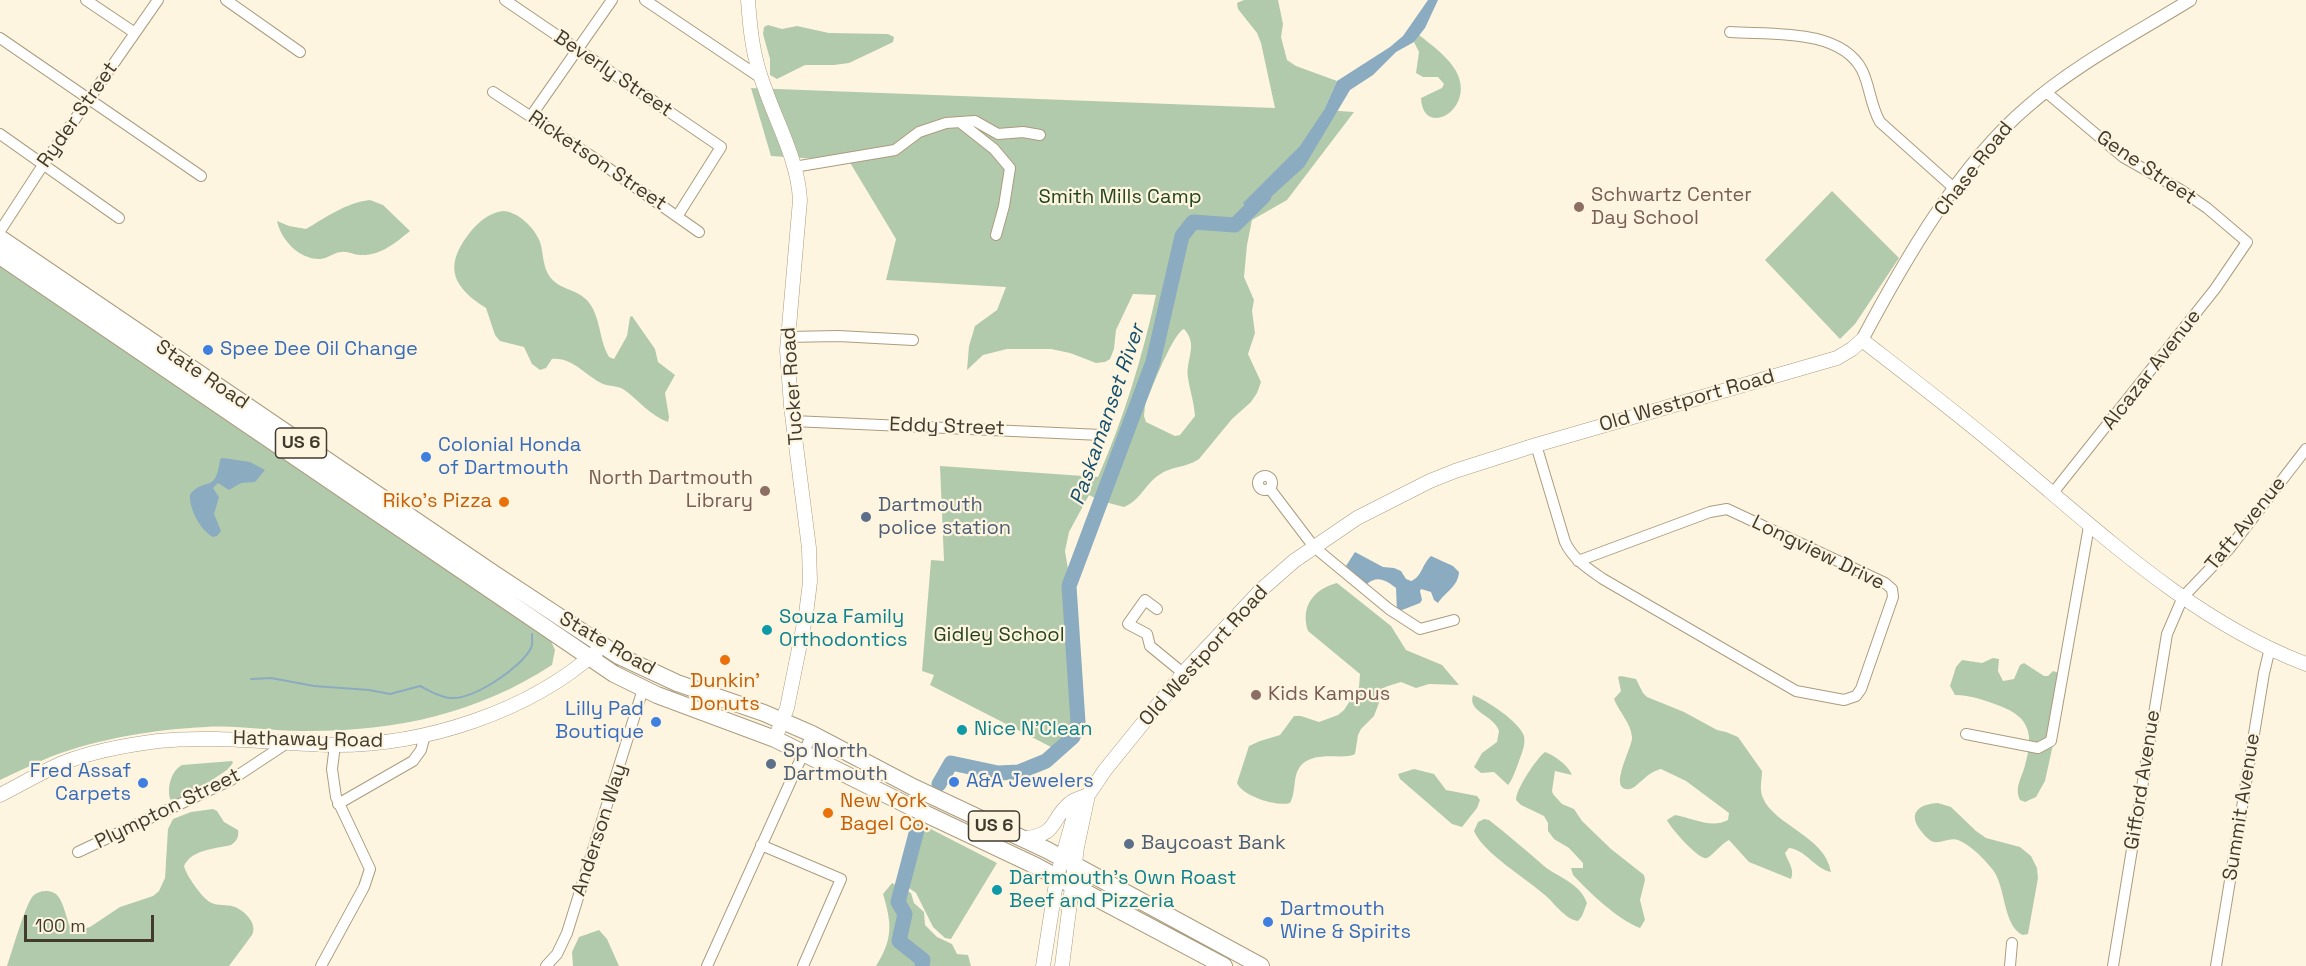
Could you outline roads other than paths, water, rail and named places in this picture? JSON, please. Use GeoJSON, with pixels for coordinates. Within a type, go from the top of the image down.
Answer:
{"type":"FeatureCollection","features":[{"type":"Feature","properties":{"kind":"main road","name":"Tucker Road"},"geometry":{"type":"LineString","coordinates":[[748,0],[752,41],[761,78],[794,167],[798,184],[799,211],[788,338],[788,376],[809,548],[810,582],[806,614],[783,721],[775,739]]}},
{"type":"Feature","properties":{"kind":"main road","name":"State Road"},"geometry":{"type":"LineString","coordinates":[[0,238],[614,674],[643,689],[775,739],[1057,877],[1224,966]]}},
{"type":"Feature","properties":{"kind":"main road","name":"State Road"},"geometry":{"type":"LineString","coordinates":[[0,256],[603,646],[677,683],[783,721],[812,734],[913,787],[1022,838],[1261,966]]}},
{"type":"Feature","properties":{"kind":"main road","name":"Old Westport Road"},"geometry":{"type":"LineString","coordinates":[[1068,862],[1088,795],[1116,755],[1183,673],[1261,590],[1314,547],[1357,518],[1430,481],[1479,462],[1837,358],[1862,340]]}},
{"type":"Feature","properties":{"kind":"main road"},"geometry":{"type":"LineString","coordinates":[[1862,340],[1981,433],[2125,556],[2209,615],[2270,648],[2306,664]]}},
{"type":"Feature","properties":{"kind":"main road","name":"Hathaway Road"},"geometry":{"type":"LineString","coordinates":[[0,795],[65,762],[135,745],[196,739],[335,744],[384,742],[425,735],[469,723],[511,705],[565,676],[603,646]]}},
{"type":"Feature","properties":{"kind":"main road"},"geometry":{"type":"LineString","coordinates":[[1022,838],[1039,836],[1047,832],[1071,802],[1088,795]]}},
{"type":"Feature","properties":{"kind":"main road"},"geometry":{"type":"LineString","coordinates":[[1043,966],[1057,877],[1068,862]]}},
{"type":"Feature","properties":{"kind":"main road"},"geometry":{"type":"LineString","coordinates":[[1062,966],[1072,885],[1068,862]]}},
{"type":"Feature","properties":{"kind":"main road"},"geometry":{"type":"LineString","coordinates":[[1172,938],[1205,966]]}},
{"type":"Feature","properties":{"kind":"street"},"geometry":{"type":"LineString","coordinates":[[86,0],[135,33]]}},
{"type":"Feature","properties":{"kind":"street","name":"Ryder Street"},"geometry":{"type":"LineString","coordinates":[[0,231],[158,0]]}},
{"type":"Feature","properties":{"kind":"street"},"geometry":{"type":"LineString","coordinates":[[226,0],[300,52]]}},
{"type":"Feature","properties":{"kind":"street","name":"Beverly Street"},"geometry":{"type":"LineString","coordinates":[[506,0],[721,147],[678,215]]}},
{"type":"Feature","properties":{"kind":"street"},"geometry":{"type":"LineString","coordinates":[[531,116],[612,0]]}},
{"type":"Feature","properties":{"kind":"street"},"geometry":{"type":"LineString","coordinates":[[645,0],[761,78]]}},
{"type":"Feature","properties":{"kind":"street","name":"Chase Road"},"geometry":{"type":"LineString","coordinates":[[1862,340],[1907,262],[1955,189],[2001,131],[2046,92],[2094,58],[2190,0]]}},
{"type":"Feature","properties":{"kind":"street"},"geometry":{"type":"LineString","coordinates":[[1730,32],[1830,41],[1847,52],[1864,73],[1873,109],[1880,122],[1955,189]]}},
{"type":"Feature","properties":{"kind":"street"},"geometry":{"type":"LineString","coordinates":[[0,39],[201,176]]}},
{"type":"Feature","properties":{"kind":"street","name":"Ricketson Street"},"geometry":{"type":"LineString","coordinates":[[493,92],[678,215],[699,232]]}},
{"type":"Feature","properties":{"kind":"street","name":"Gene Street"},"geometry":{"type":"LineString","coordinates":[[2046,92],[2123,157],[2181,190],[2207,208],[2247,242]]}},
{"type":"Feature","properties":{"kind":"street"},"geometry":{"type":"LineString","coordinates":[[794,167],[895,150],[919,132],[946,123],[975,121],[998,134],[1023,132],[1040,135]]}},
{"type":"Feature","properties":{"kind":"street"},"geometry":{"type":"LineString","coordinates":[[961,123],[1002,156],[1010,168],[1004,206],[996,235]]}},
{"type":"Feature","properties":{"kind":"street"},"geometry":{"type":"LineString","coordinates":[[0,134],[119,218]]}},
{"type":"Feature","properties":{"kind":"street","name":"Alcazar Avenue"},"geometry":{"type":"LineString","coordinates":[[2052,494],[2215,289],[2247,242]]}},
{"type":"Feature","properties":{"kind":"street"},"geometry":{"type":"LineString","coordinates":[[788,338],[838,336],[913,340]]}},
{"type":"Feature","properties":{"kind":"street","name":"Eddy Street"},"geometry":{"type":"LineString","coordinates":[[793,420],[1101,435]]}},
{"type":"Feature","properties":{"kind":"street","name":"Longview Drive"},"geometry":{"type":"LineString","coordinates":[[1536,445],[1565,542],[1578,561],[1603,579],[1788,687],[1837,700],[1849,700],[1856,696],[1861,689],[1893,597],[1892,589],[1885,583],[1727,509],[1710,512],[1666,527],[1578,561]]}},
{"type":"Feature","properties":{"kind":"street","name":"Taft Avenue"},"geometry":{"type":"LineString","coordinates":[[2183,597],[2229,549],[2306,449]]}},
{"type":"Feature","properties":{"kind":"street"},"geometry":{"type":"LineString","coordinates":[[1270,489],[1314,547],[1381,602],[1420,629],[1454,620]]}},
{"type":"Feature","properties":{"kind":"street"},"geometry":{"type":"LineString","coordinates":[[1966,734],[2038,748],[2051,741],[2089,526]]}},
{"type":"Feature","properties":{"kind":"street","name":"Gifford Avenue"},"geometry":{"type":"LineString","coordinates":[[2113,966],[2167,634],[2183,597]]}},
{"type":"Feature","properties":{"kind":"street"},"geometry":{"type":"LineString","coordinates":[[1157,609],[1145,600],[1128,624],[1147,634],[1150,646],[1183,673]]}},
{"type":"Feature","properties":{"kind":"street","name":"Summit Avenue"},"geometry":{"type":"LineString","coordinates":[[2216,966],[2270,648]]}},
{"type":"Feature","properties":{"kind":"street","name":"Anderson Way"},"geometry":{"type":"LineString","coordinates":[[546,966],[562,947],[567,933],[643,689]]}},
{"type":"Feature","properties":{"kind":"street"},"geometry":{"type":"LineString","coordinates":[[707,966],[812,734]]}},
{"type":"Feature","properties":{"kind":"street"},"geometry":{"type":"LineString","coordinates":[[339,804],[413,761],[422,750],[425,735]]}},
{"type":"Feature","properties":{"kind":"street","name":"Plympton Street"},"geometry":{"type":"LineString","coordinates":[[78,852],[231,780],[287,743]]}},
{"type":"Feature","properties":{"kind":"street"},"geometry":{"type":"LineString","coordinates":[[321,966],[364,887],[370,869],[363,850],[339,804],[332,769],[335,744]]}},
{"type":"Feature","properties":{"kind":"street"},"geometry":{"type":"LineString","coordinates":[[761,845],[841,879],[803,966]]}},
{"type":"Feature","properties":{"kind":"street"},"geometry":{"type":"LineString","coordinates":[[2010,966],[2012,943]]}},
{"type":"Feature","properties":{"kind":"water"},"geometry":{"type":"Polygon","coordinates":[[[1428,0],[1438,0],[1425,28],[1414,42],[1396,52],[1373,75],[1350,90],[1304,167],[1262,205],[1253,217],[1243,203],[1300,146],[1324,110],[1337,81],[1403,36],[1428,0]]]}},
{"type":"Feature","properties":{"kind":"water"},"geometry":{"type":"Polygon","coordinates":[[[220,459],[250,462],[265,470],[255,482],[241,483],[229,490],[218,483],[213,488],[219,497],[214,514],[221,531],[213,537],[204,530],[197,519],[191,507],[190,495],[195,489],[216,477],[220,459]]]}},
{"type":"Feature","properties":{"kind":"water"},"geometry":{"type":"Polygon","coordinates":[[[1355,552],[1383,567],[1401,571],[1406,579],[1411,581],[1418,577],[1431,556],[1453,566],[1459,572],[1458,577],[1454,586],[1438,603],[1431,592],[1421,589],[1420,603],[1397,612],[1396,588],[1378,579],[1367,584],[1349,574],[1346,566],[1355,552]]]}},
{"type":"Feature","properties":{"kind":"waterway","name":"Paskamanset River"},"geometry":{"type":"LineString","coordinates":[[939,784],[951,763],[998,773],[1019,772],[1046,761],[1073,737],[1078,722],[1069,586],[1153,362],[1182,236],[1193,222],[1235,225],[1264,196]]}},
{"type":"Feature","properties":{"kind":"waterway"},"geometry":{"type":"LineString","coordinates":[[251,679],[271,678],[314,686],[390,694],[420,686],[442,696],[460,697],[483,688],[517,665],[531,648],[532,634]]}},
{"type":"Feature","properties":{"kind":"waterway","name":"Paskamanset River"},"geometry":{"type":"LineString","coordinates":[[918,826],[898,902],[905,914],[899,941],[923,960],[922,966]]}},
{"type":"Feature","properties":{"kind":"place","name":"Schwartz Center Day School"},"geometry":{"type":"Point","coordinates":[1579,207]}},
{"type":"Feature","properties":{"kind":"place","name":"Spee Dee Oil Change"},"geometry":{"type":"Point","coordinates":[208,350]}},
{"type":"Feature","properties":{"kind":"place","name":"Colonial Honda of Dartmouth"},"geometry":{"type":"Point","coordinates":[426,457]}},
{"type":"Feature","properties":{"kind":"place","name":"North Dartmouth Library"},"geometry":{"type":"Point","coordinates":[765,491]}},
{"type":"Feature","properties":{"kind":"place","name":"Riko's Pizza"},"geometry":{"type":"Point","coordinates":[504,502]}},
{"type":"Feature","properties":{"kind":"place","name":"Dartmouth police station"},"geometry":{"type":"Point","coordinates":[866,517]}},
{"type":"Feature","properties":{"kind":"place","name":"Souza Family Orthodontics"},"geometry":{"type":"Point","coordinates":[767,630]}},
{"type":"Feature","properties":{"kind":"place","name":"Dunkin' Donuts"},"geometry":{"type":"Point","coordinates":[725,660]}},
{"type":"Feature","properties":{"kind":"place","name":"Kids Kampus"},"geometry":{"type":"Point","coordinates":[1256,695]}},
{"type":"Feature","properties":{"kind":"place","name":"Lilly Pad Boutique"},"geometry":{"type":"Point","coordinates":[656,722]}},
{"type":"Feature","properties":{"kind":"place","name":"Nice N'Clean"},"geometry":{"type":"Point","coordinates":[962,730]}},
{"type":"Feature","properties":{"kind":"place","name":"Sp North Dartmouth"},"geometry":{"type":"Point","coordinates":[771,764]}},
{"type":"Feature","properties":{"kind":"place","name":"A&A Jewelers"},"geometry":{"type":"Point","coordinates":[954,782]}},
{"type":"Feature","properties":{"kind":"place","name":"Fred Assaf Carpets"},"geometry":{"type":"Point","coordinates":[143,783]}},
{"type":"Feature","properties":{"kind":"place","name":"New York Bagel Co."},"geometry":{"type":"Point","coordinates":[828,813]}},
{"type":"Feature","properties":{"kind":"place","name":"Baycoast Bank"},"geometry":{"type":"Point","coordinates":[1129,844]}},
{"type":"Feature","properties":{"kind":"place","name":"Dartmouth's Own Roast Beef and Pizzeria"},"geometry":{"type":"Point","coordinates":[997,890]}},
{"type":"Feature","properties":{"kind":"place","name":"Dartmouth Wine & Spirits"},"geometry":{"type":"Point","coordinates":[1268,922]}},
{"type":"Feature","properties":{"kind":"park label","name":"Smith Mills Camp"},"geometry":{"type":"Point","coordinates":[1120,198]}},
{"type":"Feature","properties":{"kind":"park label","name":"Gidley School"},"geometry":{"type":"Point","coordinates":[999,636]}}]}
